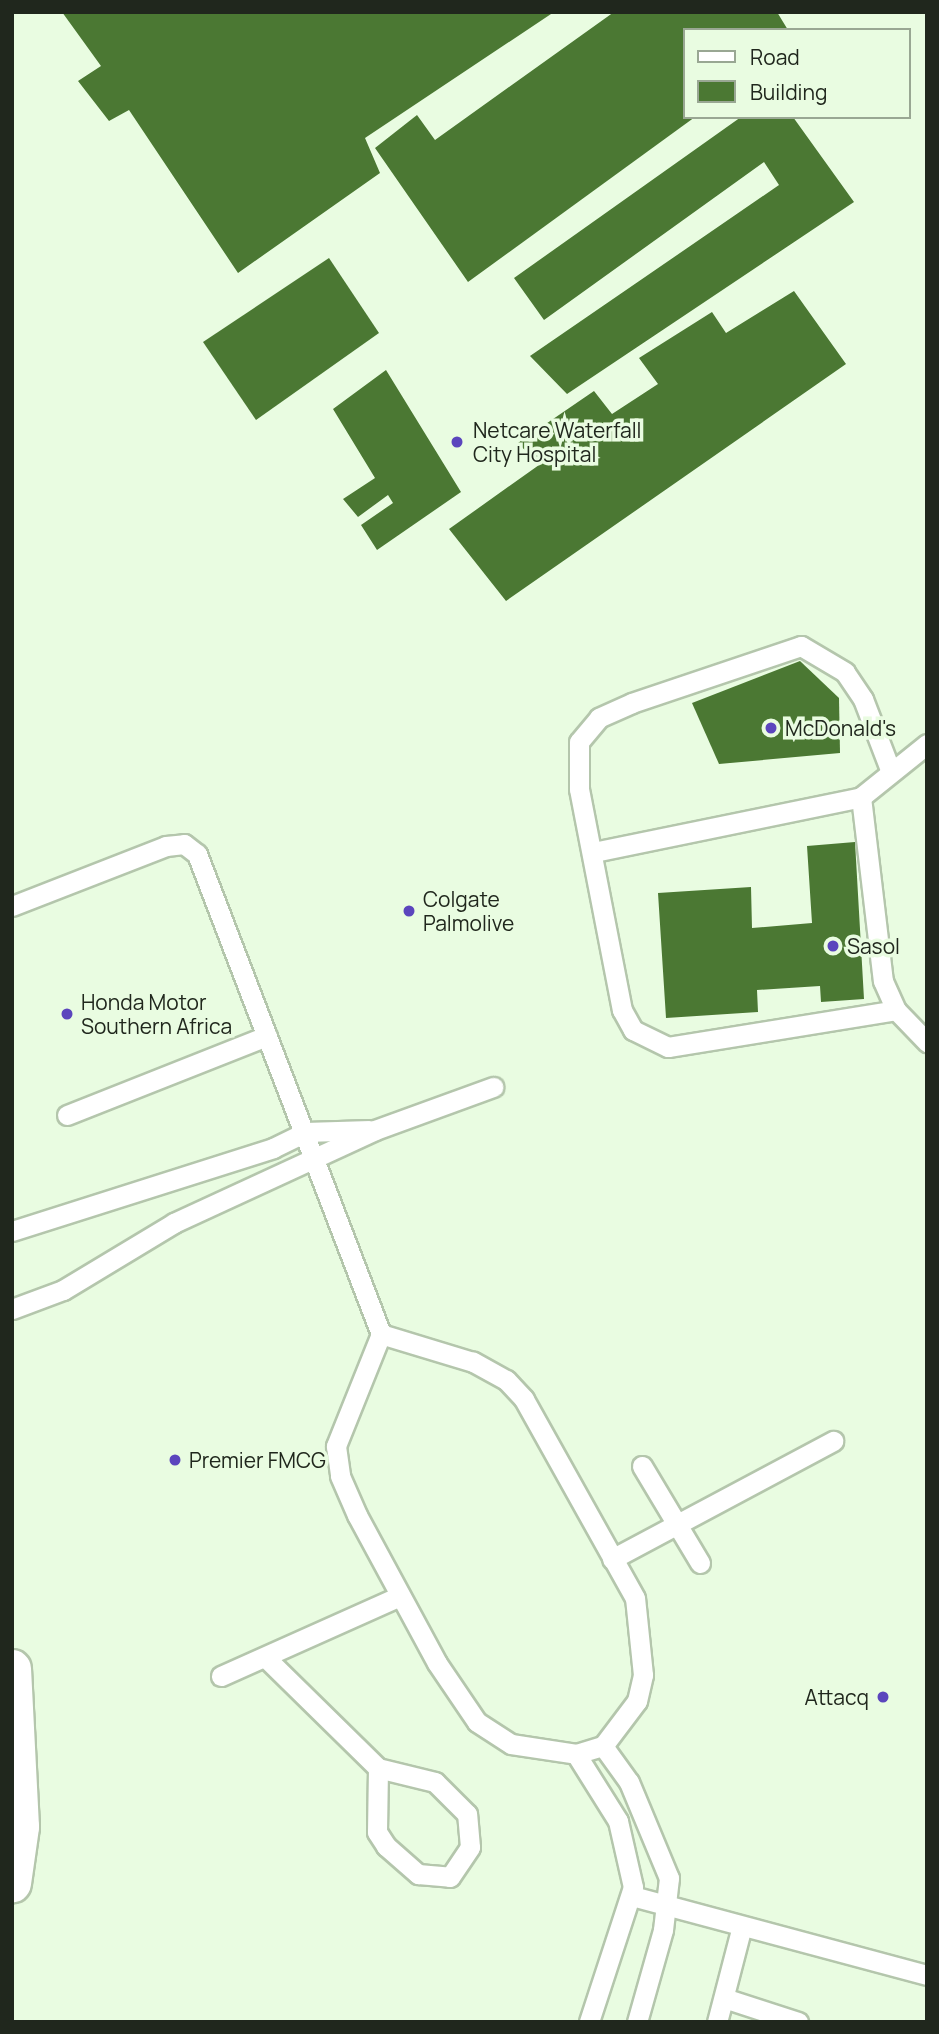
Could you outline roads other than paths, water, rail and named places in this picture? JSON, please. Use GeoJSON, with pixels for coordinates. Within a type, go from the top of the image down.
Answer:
{"type":"FeatureCollection","features":[{"type":"Feature","properties":{"kind":"street"},"geometry":{"type":"LineString","coordinates":[[12,1669],[20,1827],[12,1883]]}},
{"type":"Feature","properties":{"kind":"lane"},"geometry":{"type":"LineString","coordinates":[[891,772],[863,699],[845,672],[801,646],[599,718],[579,742],[579,789],[594,852],[622,1010],[633,1030],[651,1042],[668,1047],[896,1010]]}},
{"type":"Feature","properties":{"kind":"lane"},"geometry":{"type":"LineString","coordinates":[[594,852],[861,797],[927,744]]}},
{"type":"Feature","properties":{"kind":"lane"},"geometry":{"type":"LineString","coordinates":[[861,797],[883,981],[896,1010],[927,1042]]}},
{"type":"Feature","properties":{"kind":"lane"},"geometry":{"type":"LineString","coordinates":[[12,905],[184,844],[201,865],[306,1132],[381,1334],[336,1446],[340,1476],[400,1596],[477,1722],[511,1744],[576,1754],[603,1746],[637,1701],[643,1675],[635,1598],[524,1399],[506,1380],[473,1362],[381,1334]]}},
{"type":"Feature","properties":{"kind":"lane"},"geometry":{"type":"LineString","coordinates":[[66,1115],[267,1036]]}},
{"type":"Feature","properties":{"kind":"lane"},"geometry":{"type":"LineString","coordinates":[[12,1309],[63,1290],[174,1223],[315,1162],[375,1130],[493,1087]]}},
{"type":"Feature","properties":{"kind":"lane"},"geometry":{"type":"LineString","coordinates":[[12,1231],[273,1148],[306,1132],[375,1130]]}},
{"type":"Feature","properties":{"kind":"lane"},"geometry":{"type":"LineString","coordinates":[[612,1559],[833,1441]]}},
{"type":"Feature","properties":{"kind":"lane"},"geometry":{"type":"LineString","coordinates":[[642,1466],[700,1563]]}},
{"type":"Feature","properties":{"kind":"lane"},"geometry":{"type":"LineString","coordinates":[[221,1676],[267,1659],[400,1596]]}},
{"type":"Feature","properties":{"kind":"lane"},"geometry":{"type":"LineString","coordinates":[[267,1659],[379,1768],[435,1782],[467,1814],[470,1847],[450,1877],[418,1874],[381,1839],[379,1768]]}},
{"type":"Feature","properties":{"kind":"lane"},"geometry":{"type":"LineString","coordinates":[[603,1746],[629,1782],[669,1878],[668,1906],[637,2022]]}},
{"type":"Feature","properties":{"kind":"lane"},"geometry":{"type":"LineString","coordinates":[[576,1754],[618,1821],[629,1850],[632,1896],[589,2022]]}},
{"type":"Feature","properties":{"kind":"lane"},"geometry":{"type":"LineString","coordinates":[[632,1896],[927,1975]]}},
{"type":"Feature","properties":{"kind":"lane"},"geometry":{"type":"LineString","coordinates":[[717,2022],[742,1926]]}},
{"type":"Feature","properties":{"kind":"lane"},"geometry":{"type":"LineString","coordinates":[[724,1998],[798,2022]]}},
{"type":"Feature","properties":{"kind":"place","name":"Netcare Waterfall City Hospital"},"geometry":{"type":"Point","coordinates":[457,442]}},
{"type":"Feature","properties":{"kind":"place","name":"McDonald's"},"geometry":{"type":"Point","coordinates":[771,728]}},
{"type":"Feature","properties":{"kind":"place","name":"Colgate Palmolive"},"geometry":{"type":"Point","coordinates":[409,911]}},
{"type":"Feature","properties":{"kind":"place","name":"Sasol"},"geometry":{"type":"Point","coordinates":[833,946]}},
{"type":"Feature","properties":{"kind":"place","name":"Honda Motor Southern Africa"},"geometry":{"type":"Point","coordinates":[67,1014]}},
{"type":"Feature","properties":{"kind":"place","name":"Premier FMCG"},"geometry":{"type":"Point","coordinates":[175,1460]}},
{"type":"Feature","properties":{"kind":"place","name":"Attacq"},"geometry":{"type":"Point","coordinates":[883,1697]}}]}
